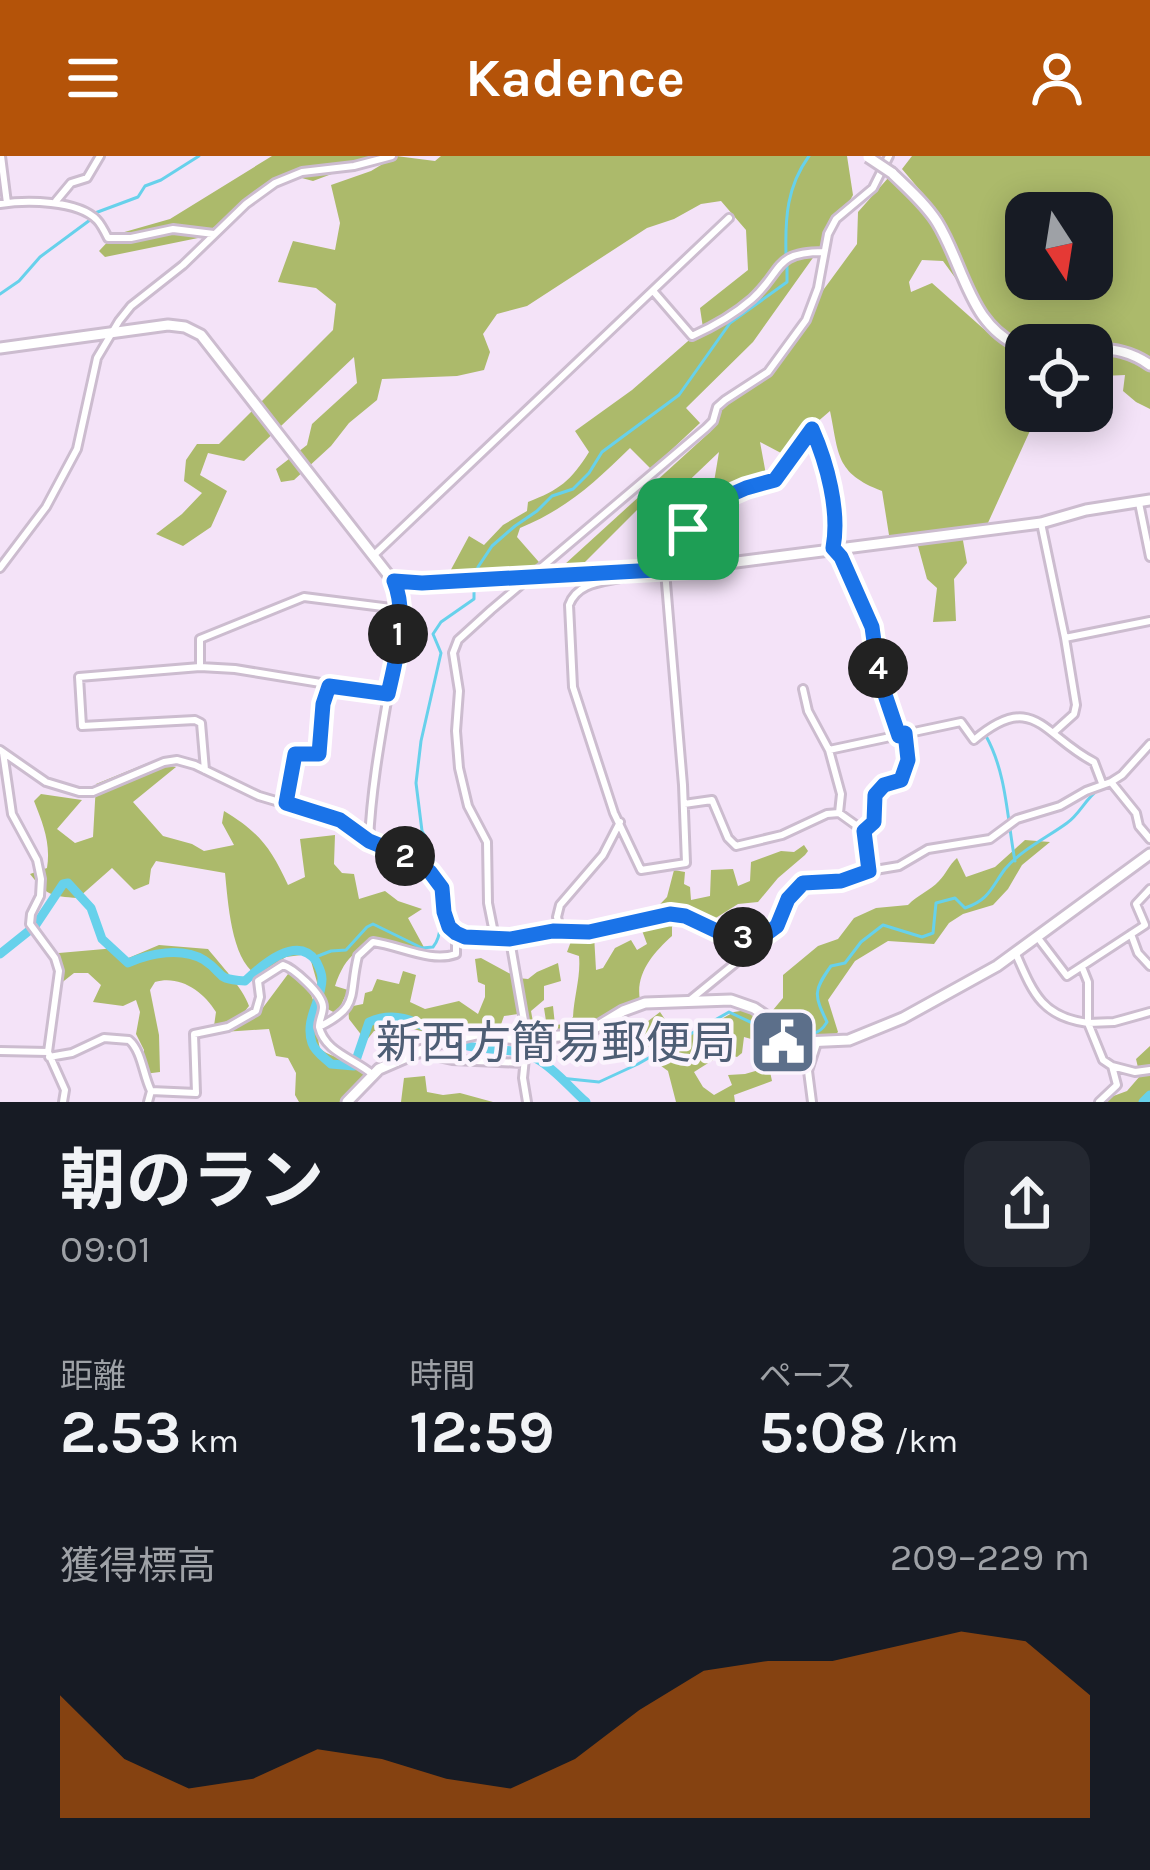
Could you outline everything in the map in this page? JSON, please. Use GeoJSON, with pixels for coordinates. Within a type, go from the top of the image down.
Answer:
{"type":"FeatureCollection","features":[{"type":"Feature","properties":{"kind":"street"},"geometry":{"type":"LineString","coordinates":[[1,156],[3,203],[56,201],[99,221],[108,238],[173,230],[214,234]]}},
{"type":"Feature","properties":{"kind":"street"},"geometry":{"type":"LineString","coordinates":[[56,201],[71,183],[86,178],[100,156]]}},
{"type":"Feature","properties":{"kind":"street"},"geometry":{"type":"LineString","coordinates":[[1,565],[46,507],[77,449],[97,358],[131,306],[275,183],[302,172],[392,156]]}},
{"type":"Feature","properties":{"kind":"street"},"geometry":{"type":"LineString","coordinates":[[867,156],[892,172],[936,220],[974,304],[989,327],[1005,339]]}},
{"type":"Feature","properties":{"kind":"street"},"geometry":{"type":"LineString","coordinates":[[495,938],[488,902],[487,842],[468,806],[459,768],[459,692],[453,653],[458,640],[706,428],[724,400],[768,372],[806,320],[836,219],[872,188],[889,156]]}},
{"type":"Feature","properties":{"kind":"street"},"geometry":{"type":"LineString","coordinates":[[374,555],[729,218]]}},
{"type":"Feature","properties":{"kind":"street"},"geometry":{"type":"LineString","coordinates":[[654,292],[692,336],[749,302],[784,260],[802,252],[823,252]]}},
{"type":"Feature","properties":{"kind":"street"},"geometry":{"type":"LineString","coordinates":[[0,348],[168,326],[201,335],[394,581],[398,650],[369,841]]}},
{"type":"Feature","properties":{"kind":"street"},"geometry":{"type":"LineString","coordinates":[[1113,349],[1150,365]]}},
{"type":"Feature","properties":{"kind":"street"},"geometry":{"type":"LineString","coordinates":[[692,568],[684,540],[697,517],[725,496],[775,480],[812,429],[833,504],[833,548]]}},
{"type":"Feature","properties":{"kind":"street"},"geometry":{"type":"LineString","coordinates":[[394,581],[665,571],[1041,523],[1144,501],[1150,557]]}},
{"type":"Feature","properties":{"kind":"street"},"geometry":{"type":"LineString","coordinates":[[1041,523],[1076,705],[1074,714],[1054,732]]}},
{"type":"Feature","properties":{"kind":"street"},"geometry":{"type":"LineString","coordinates":[[833,548],[872,627],[879,677],[908,760],[901,780],[884,785],[875,795],[874,822],[864,831]]}},
{"type":"Feature","properties":{"kind":"street"},"geometry":{"type":"LineString","coordinates":[[638,572],[593,583],[570,597],[569,605],[573,687],[614,813],[641,870],[686,863],[665,571]]}},
{"type":"Feature","properties":{"kind":"street"},"geometry":{"type":"LineString","coordinates":[[200,667],[200,639],[304,597],[399,609]]}},
{"type":"Feature","properties":{"kind":"street"},"geometry":{"type":"LineString","coordinates":[[1065,638],[1150,621]]}},
{"type":"Feature","properties":{"kind":"street"},"geometry":{"type":"LineString","coordinates":[[205,770],[200,723],[195,720],[82,726],[79,677],[200,667],[388,694]]}},
{"type":"Feature","properties":{"kind":"street"},"geometry":{"type":"LineString","coordinates":[[286,803],[295,754],[319,754],[329,686]]}},
{"type":"Feature","properties":{"kind":"street"},"geometry":{"type":"LineString","coordinates":[[803,689],[808,711],[830,750],[841,794],[839,813]]}},
{"type":"Feature","properties":{"kind":"street"},"geometry":{"type":"LineString","coordinates":[[830,750],[961,722],[974,740],[1009,717],[1024,717],[1054,732],[1094,762],[1136,813],[1150,839]]}},
{"type":"Feature","properties":{"kind":"street"},"geometry":{"type":"LineString","coordinates":[[690,1000],[777,926],[788,899],[803,883],[841,881],[899,866],[928,849],[990,839],[1017,819],[1060,806],[1122,775],[1150,744]]}},
{"type":"Feature","properties":{"kind":"street"},"geometry":{"type":"LineString","coordinates":[[2,751],[46,782],[79,792],[93,792],[178,760],[260,796],[330,816],[432,875],[442,888],[446,920],[456,933],[456,954],[440,960],[396,945],[373,943],[358,956],[350,1006],[319,1027]]}},
{"type":"Feature","properties":{"kind":"street"},"geometry":{"type":"LineString","coordinates":[[2,751],[12,814],[37,860],[41,879],[31,924],[59,971],[49,1055],[64,1090],[63,1102]]}},
{"type":"Feature","properties":{"kind":"street"},"geometry":{"type":"LineString","coordinates":[[684,804],[712,800],[736,846],[782,836],[839,813],[864,831],[869,871]]}},
{"type":"Feature","properties":{"kind":"street"},"geometry":{"type":"LineString","coordinates":[[561,932],[560,905],[603,855],[620,823]]}},
{"type":"Feature","properties":{"kind":"street"},"geometry":{"type":"LineString","coordinates":[[347,1102],[372,1074],[441,1042],[464,1035],[526,1043],[590,1031],[645,1003],[731,1000],[754,1008],[804,1042],[849,1040],[875,1032],[1016,954],[1150,854]]}},
{"type":"Feature","properties":{"kind":"street"},"geometry":{"type":"LineString","coordinates":[[1038,938],[1066,976],[1145,925],[1136,904],[1150,889]]}},
{"type":"Feature","properties":{"kind":"street"},"geometry":{"type":"LineString","coordinates":[[456,933],[510,939],[589,932],[670,914],[721,933],[758,940]]}},
{"type":"Feature","properties":{"kind":"street"},"geometry":{"type":"LineString","coordinates":[[1130,934],[1150,967]]}},
{"type":"Feature","properties":{"kind":"street"},"geometry":{"type":"LineString","coordinates":[[510,939],[526,1043],[527,1102]]}},
{"type":"Feature","properties":{"kind":"street"},"geometry":{"type":"LineString","coordinates":[[1016,954],[1043,1007],[1073,1021],[1114,1022],[1150,1012]]}},
{"type":"Feature","properties":{"kind":"street"},"geometry":{"type":"LineString","coordinates":[[151,1091],[196,1093],[194,1034],[228,1028],[256,1011],[258,981],[287,964],[318,996],[324,1041],[372,1074]]}},
{"type":"Feature","properties":{"kind":"street"},"geometry":{"type":"LineString","coordinates":[[1082,967],[1088,982],[1088,1023],[1103,1060],[1135,1072],[1150,1070]]}},
{"type":"Feature","properties":{"kind":"street"},"geometry":{"type":"LineString","coordinates":[[0,1051],[49,1055],[72,1053],[104,1038],[129,1040],[136,1046],[151,1091],[148,1102]]}},
{"type":"Feature","properties":{"kind":"street"},"geometry":{"type":"LineString","coordinates":[[812,1102],[808,1071],[817,1043]]}},
{"type":"Feature","properties":{"kind":"street"},"geometry":{"type":"LineString","coordinates":[[417,1052],[442,1059],[524,1060]]}},
{"type":"Feature","properties":{"kind":"street"},"geometry":{"type":"LineString","coordinates":[[1099,1102],[1117,1084],[1112,1066]]}},
{"type":"Feature","properties":{"kind":"green space"},"geometry":{"type":"Polygon","coordinates":[[[272,156],[383,156],[354,172],[273,183],[203,237],[105,257],[99,251],[114,235],[170,219],[272,156]]]}},
{"type":"Feature","properties":{"kind":"green space"},"geometry":{"type":"Polygon","coordinates":[[[396,156],[435,161],[441,156],[847,156],[853,195],[753,342],[686,408],[700,423],[651,469],[630,448],[580,494],[520,528],[517,537],[545,569],[447,577],[469,536],[484,545],[503,525],[527,511],[528,502],[570,477],[589,452],[575,431],[632,390],[703,328],[700,308],[748,270],[746,230],[721,201],[701,204],[647,228],[527,306],[497,314],[483,334],[490,352],[484,370],[457,376],[382,379],[377,400],[294,480],[281,482],[276,469],[307,445],[312,424],[357,383],[354,357],[244,461],[208,453],[200,475],[227,491],[211,527],[183,546],[156,534],[202,493],[184,481],[186,460],[197,444],[219,444],[333,330],[336,304],[316,288],[278,282],[293,241],[335,250],[340,223],[331,185],[396,156]]]}},
{"type":"Feature","properties":{"kind":"green space"},"geometry":{"type":"Polygon","coordinates":[[[912,156],[1150,156],[1150,358],[1113,345],[1113,324],[1005,324],[1005,334],[987,318],[941,215],[902,169],[912,156]]]}},
{"type":"Feature","properties":{"kind":"green space"},"geometry":{"type":"Polygon","coordinates":[[[889,177],[913,201],[933,228],[964,290],[943,261],[922,260],[909,282],[911,292],[932,283],[1005,343],[1005,432],[1029,432],[987,525],[962,535],[967,563],[954,579],[956,621],[933,622],[937,588],[927,579],[918,546],[889,535],[882,491],[847,469],[830,411],[781,453],[760,442],[767,480],[713,488],[719,452],[676,493],[664,483],[578,569],[553,575],[710,432],[716,412],[770,374],[857,244],[858,212],[889,177]]]}},
{"type":"Feature","properties":{"kind":"green space"},"geometry":{"type":"Polygon","coordinates":[[[1113,354],[1132,358],[1150,371],[1150,409],[1123,391],[1125,375],[1113,376],[1113,354]]]}},
{"type":"Feature","properties":{"kind":"green space"},"geometry":{"type":"Polygon","coordinates":[[[150,762],[176,767],[133,802],[163,836],[204,851],[234,845],[222,823],[224,811],[263,842],[288,885],[305,877],[300,839],[335,835],[334,864],[342,873],[354,874],[359,899],[385,891],[422,909],[408,918],[426,951],[383,944],[350,957],[335,986],[348,990],[337,1014],[324,1007],[309,954],[286,957],[257,975],[248,967],[232,929],[225,873],[156,861],[149,884],[134,890],[112,868],[78,898],[46,891],[30,874],[47,868],[48,859],[34,801],[41,794],[82,800],[57,829],[75,843],[93,837],[96,784],[150,762]]]}},
{"type":"Feature","properties":{"kind":"green space"},"geometry":{"type":"Polygon","coordinates":[[[1025,840],[1050,842],[1022,865],[993,905],[949,923],[934,944],[888,941],[855,961],[828,1000],[838,1032],[828,1043],[800,1037],[773,1010],[783,998],[783,975],[818,946],[838,939],[854,918],[876,908],[908,905],[957,858],[966,877],[995,867],[1025,840]]]}},
{"type":"Feature","properties":{"kind":"green space"},"geometry":{"type":"Polygon","coordinates":[[[804,845],[805,855],[758,902],[738,904],[711,921],[697,914],[679,914],[672,936],[643,973],[640,1000],[588,1029],[529,1035],[518,1014],[504,1016],[498,1033],[436,1035],[402,1026],[374,1031],[366,1041],[349,1019],[348,1007],[363,1004],[365,993],[372,991],[377,979],[399,984],[403,971],[416,975],[410,1002],[425,1009],[459,1001],[478,1014],[485,997],[475,959],[481,958],[528,979],[558,963],[561,981],[544,986],[544,1000],[531,1011],[533,1022],[546,1021],[544,1008],[553,1006],[555,1025],[565,1024],[573,1017],[579,971],[579,956],[567,952],[573,936],[594,935],[596,970],[603,968],[615,948],[631,940],[637,950],[647,944],[640,925],[667,897],[674,870],[685,872],[691,900],[710,896],[711,870],[733,869],[738,886],[750,881],[751,862],[781,851],[794,852],[804,845]]]}},
{"type":"Feature","properties":{"kind":"green space"},"geometry":{"type":"Polygon","coordinates":[[[159,945],[208,949],[249,1006],[241,1016],[214,1026],[216,1012],[198,991],[173,981],[155,982],[150,990],[160,1072],[144,1074],[144,1050],[136,1034],[140,1012],[136,1000],[123,1006],[93,1002],[101,985],[88,973],[74,973],[55,988],[55,968],[59,953],[116,948],[126,959],[159,945]]]}},
{"type":"Feature","properties":{"kind":"green space"},"geometry":{"type":"Polygon","coordinates":[[[291,970],[313,999],[320,1049],[370,1069],[342,1102],[299,1102],[296,1073],[288,1058],[276,1056],[269,1029],[223,1032],[259,1013],[291,970]]]}},
{"type":"Feature","properties":{"kind":"green space"},"geometry":{"type":"Polygon","coordinates":[[[747,1010],[764,1017],[776,1031],[773,1041],[744,1037],[737,1057],[724,1053],[694,1072],[714,1095],[732,1085],[728,1075],[769,1067],[772,1081],[734,1095],[735,1102],[676,1102],[668,1071],[657,1063],[639,1028],[660,1012],[675,1034],[700,1031],[747,1010]]]}},
{"type":"Feature","properties":{"kind":"green space"},"geometry":{"type":"Polygon","coordinates":[[[1150,1046],[1150,1102],[1097,1102],[1127,1091],[1140,1076],[1136,1059],[1150,1046]]]}},
{"type":"Feature","properties":{"kind":"green space"},"geometry":{"type":"Polygon","coordinates":[[[425,1076],[427,1092],[460,1093],[493,1102],[401,1102],[404,1078],[425,1076]]]}},
{"type":"Feature","properties":{"kind":"waterway"},"geometry":{"type":"LineString","coordinates":[[95,213],[138,197],[145,186],[199,156]]}},
{"type":"Feature","properties":{"kind":"waterway"},"geometry":{"type":"LineString","coordinates":[[786,254],[789,203],[809,156]]}},
{"type":"Feature","properties":{"kind":"waterway"},"geometry":{"type":"LineString","coordinates":[[0,294],[90,220]]}},
{"type":"Feature","properties":{"kind":"waterway"},"geometry":{"type":"LineString","coordinates":[[476,575],[492,546],[552,496],[573,489],[602,452],[679,395],[730,323],[787,282],[787,265]]}},
{"type":"Feature","properties":{"kind":"waterway"},"geometry":{"type":"LineString","coordinates":[[435,873],[431,846],[422,831],[416,783],[441,653],[433,634],[441,622],[474,599],[474,586]]}},
{"type":"Feature","properties":{"kind":"waterway"},"geometry":{"type":"LineString","coordinates":[[986,736],[1002,781],[1015,861]]}},
{"type":"Feature","properties":{"kind":"waterway"},"geometry":{"type":"LineString","coordinates":[[782,1021],[816,1033],[827,1022],[817,993],[831,966],[845,963],[883,925],[922,937],[933,933],[936,903],[955,898],[965,908],[979,901],[1011,862],[1072,819],[1100,788]]}},
{"type":"Feature","properties":{"kind":"waterway"},"geometry":{"type":"LineString","coordinates":[[313,958],[346,950],[373,924],[422,948],[433,947],[440,924],[435,882]]}},
{"type":"Feature","properties":{"kind":"waterway"},"geometry":{"type":"LineString","coordinates":[[0,954],[35,926],[68,883],[91,908],[102,939],[128,963],[156,954],[186,954],[204,960],[224,977],[245,981],[280,955],[299,950],[308,953],[322,979],[310,1034],[315,1049],[331,1064],[354,1066],[369,1022],[395,1017],[464,1045],[537,1059],[586,1102]]}},
{"type":"Feature","properties":{"kind":"waterway"},"geometry":{"type":"LineString","coordinates":[[560,1078],[599,1082],[729,1012],[765,1029],[774,1025]]}},
{"type":"Feature","properties":{"kind":"waterway"},"geometry":{"type":"LineString","coordinates":[[1143,1102],[1150,1095]]}},
{"type":"Feature","properties":{"kind":"place","name":"新西方簡易郵便局"},"geometry":{"type":"Point","coordinates":[783,1042]}},
{"type":"Feature","properties":{"kind":"route"},"geometry":{"type":"LineString","coordinates":[[812,429],[833,504],[833,548],[872,627],[882,688],[899,736],[905,733],[908,760],[901,780],[884,785],[875,795],[874,822],[864,831],[869,871],[841,881],[803,883],[788,899],[777,926],[758,940],[721,933],[703,922],[670,914],[589,932],[553,931],[510,939],[465,937],[449,927],[442,888],[430,872],[369,841],[340,820],[286,803],[295,754],[319,754],[329,686],[388,694],[398,650],[394,581],[692,568],[684,540],[688,529],[712,503],[775,480],[812,429]]}}]}
